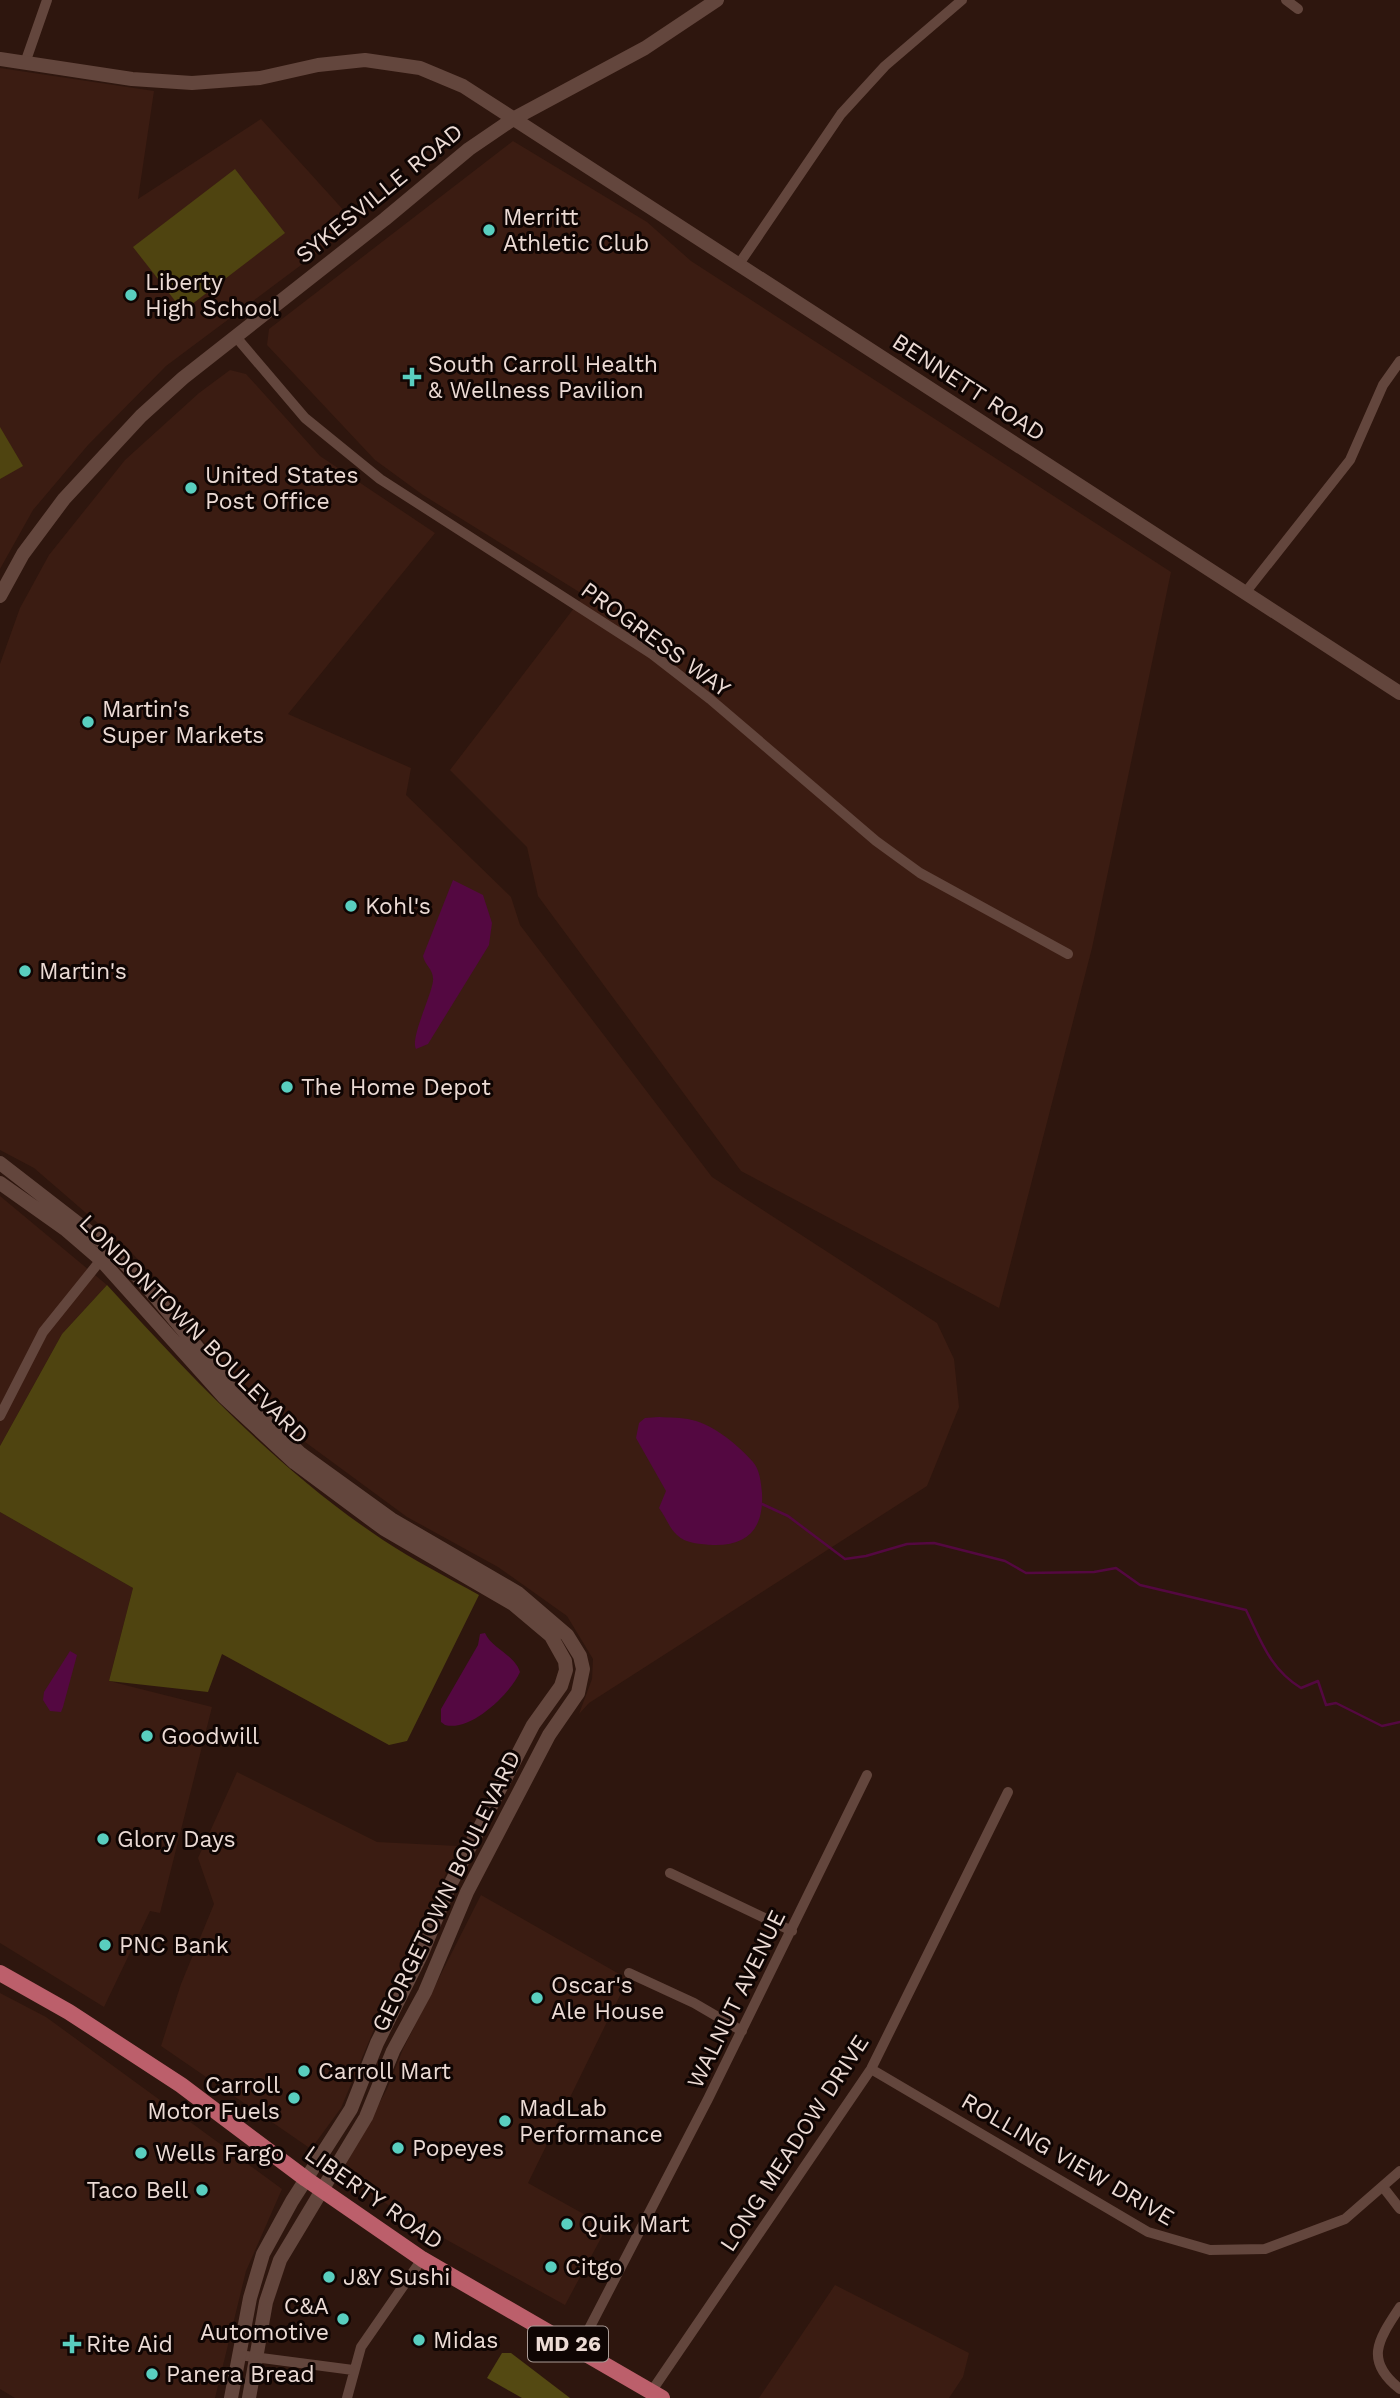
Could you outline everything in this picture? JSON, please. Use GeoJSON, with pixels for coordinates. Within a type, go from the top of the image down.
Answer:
{"type":"FeatureCollection","features":[{"type":"Feature","properties":{"kind":"main road","name":"LIBERTY ROAD"},"geometry":{"type":"LineString","coordinates":[[0,1973],[69,2012],[181,2085],[306,2179],[422,2259],[656,2395]]}},
{"type":"Feature","properties":{"kind":"street"},"geometry":{"type":"LineString","coordinates":[[25,63],[47,0]]}},
{"type":"Feature","properties":{"kind":"street","name":"SYKESVILLE ROAD"},"geometry":{"type":"LineString","coordinates":[[0,596],[23,554],[64,499],[141,416],[236,337],[469,149],[513,119],[645,48],[717,0]]}},
{"type":"Feature","properties":{"kind":"street"},"geometry":{"type":"LineString","coordinates":[[739,264],[841,114],[884,66],[962,0]]}},
{"type":"Feature","properties":{"kind":"street"},"geometry":{"type":"LineString","coordinates":[[1286,0],[1297,9]]}},
{"type":"Feature","properties":{"kind":"street","name":"BENNETT ROAD"},"geometry":{"type":"LineString","coordinates":[[0,59],[132,79],[192,83],[260,78],[342,61],[376,61],[438,74],[463,86],[1400,693]]}},
{"type":"Feature","properties":{"kind":"street","name":"PROGRESS WAY"},"geometry":{"type":"LineString","coordinates":[[236,337],[305,418],[380,479],[652,654],[898,858],[959,896],[1068,954]]}},
{"type":"Feature","properties":{"kind":"street"},"geometry":{"type":"LineString","coordinates":[[1245,593],[1350,460],[1383,385],[1400,361]]}},
{"type":"Feature","properties":{"kind":"street","name":"LONDONTOWN BOULEVARD"},"geometry":{"type":"LineString","coordinates":[[0,1163],[106,1255]]}},
{"type":"Feature","properties":{"kind":"street","name":"LONDONTOWN BOULEVARD"},"geometry":{"type":"LineString","coordinates":[[0,1183],[144,1283],[232,1388],[301,1454],[368,1504],[493,1576],[536,1614]]}},
{"type":"Feature","properties":{"kind":"street"},"geometry":{"type":"LineString","coordinates":[[0,1416],[43,1332],[106,1255]]}},
{"type":"Feature","properties":{"kind":"street","name":"GEORGETOWN BOULEVARD"},"geometry":{"type":"LineString","coordinates":[[231,2398],[250,2298],[263,2254],[306,2179],[351,2109],[377,2043],[422,1953],[450,1885],[533,1725],[565,1677],[565,1661],[559,1645],[536,1614]]}},
{"type":"Feature","properties":{"kind":"street","name":"GEORGETOWN BOULEVARD"},"geometry":{"type":"LineString","coordinates":[[249,2398],[273,2279],[289,2240],[366,2117],[393,2051],[425,1992],[467,1892],[549,1735],[578,1693],[583,1669],[580,1656],[567,1635],[536,1614]]}},
{"type":"Feature","properties":{"kind":"street","name":"WALNUT AVENUE"},"geometry":{"type":"LineString","coordinates":[[578,2350],[792,1931],[867,1774]]}},
{"type":"Feature","properties":{"kind":"street","name":"LONG MEADOW DRIVE"},"geometry":{"type":"LineString","coordinates":[[656,2395],[871,2069],[1008,1792]]}},
{"type":"Feature","properties":{"kind":"street"},"geometry":{"type":"LineString","coordinates":[[670,1873],[792,1931]]}},
{"type":"Feature","properties":{"kind":"street"},"geometry":{"type":"LineString","coordinates":[[629,1973],[694,2003],[741,2031]]}},
{"type":"Feature","properties":{"kind":"street","name":"ROLLING VIEW DRIVE"},"geometry":{"type":"LineString","coordinates":[[871,2069],[1148,2232],[1210,2250],[1242,2251],[1291,2241],[1346,2219],[1400,2171]]}},
{"type":"Feature","properties":{"kind":"street"},"geometry":{"type":"LineString","coordinates":[[1383,2187],[1400,2209]]}},
{"type":"Feature","properties":{"kind":"street"},"geometry":{"type":"LineString","coordinates":[[348,2398],[361,2347],[422,2259]]}},
{"type":"Feature","properties":{"kind":"street"},"geometry":{"type":"LineString","coordinates":[[1400,2307],[1383,2330],[1378,2362],[1385,2376],[1400,2389]]}},
{"type":"Feature","properties":{"kind":"street"},"geometry":{"type":"LineString","coordinates":[[239,2355],[353,2370]]}},
{"type":"Feature","properties":{"kind":"shaded area","name":"Liberty High School"},"geometry":{"type":"Polygon","coordinates":[[[0,68],[154,91],[138,199],[261,119],[356,224],[166,366],[88,445],[33,510],[0,569],[0,68]]]}},
{"type":"Feature","properties":{"kind":"shaded area"},"geometry":{"type":"Polygon","coordinates":[[[513,141],[647,222],[691,261],[1171,572],[1092,948],[999,1308],[741,1171],[538,896],[527,847],[450,770],[584,595],[423,495],[375,460],[267,345],[269,329],[513,141]]]}},
{"type":"Feature","properties":{"kind":"shaded area"},"geometry":{"type":"Polygon","coordinates":[[[235,169],[285,233],[183,311],[133,247],[235,169]]]}},
{"type":"Feature","properties":{"kind":"shaded area"},"geometry":{"type":"Polygon","coordinates":[[[230,370],[246,374],[320,456],[435,533],[288,714],[411,768],[406,795],[511,897],[520,925],[712,1177],[937,1323],[954,1359],[959,1407],[927,1486],[589,1703],[579,1714],[592,1679],[593,1659],[567,1616],[498,1567],[407,1517],[282,1425],[225,1372],[169,1293],[130,1251],[34,1168],[0,1150],[0,664],[20,608],[49,555],[125,460],[199,393],[230,370]]]}},
{"type":"Feature","properties":{"kind":"shaded area"},"geometry":{"type":"Polygon","coordinates":[[[0,427],[23,466],[0,479],[0,427]]]}},
{"type":"Feature","properties":{"kind":"shaded area"},"geometry":{"type":"Polygon","coordinates":[[[453,880],[483,895],[492,923],[489,945],[428,1044],[416,1049],[418,1027],[433,981],[423,956],[453,880]]]}},
{"type":"Feature","properties":{"kind":"shaded area"},"geometry":{"type":"Polygon","coordinates":[[[0,1196],[107,1285],[62,1334],[0,1446],[0,1196]]]}},
{"type":"Feature","properties":{"kind":"shaded area"},"geometry":{"type":"Polygon","coordinates":[[[107,1285],[237,1421],[307,1483],[383,1540],[479,1595],[407,1741],[389,1745],[222,1654],[208,1692],[109,1681],[133,1588],[0,1512],[0,1446],[62,1334],[107,1285]]]}},
{"type":"Feature","properties":{"kind":"shaded area"},"geometry":{"type":"Polygon","coordinates":[[[645,1418],[688,1419],[709,1426],[733,1443],[755,1465],[761,1481],[762,1505],[757,1525],[744,1538],[725,1544],[699,1544],[685,1540],[672,1529],[659,1508],[666,1491],[636,1438],[639,1423],[645,1418]]]}},
{"type":"Feature","properties":{"kind":"shaded area"},"geometry":{"type":"Polygon","coordinates":[[[0,1512],[133,1588],[109,1681],[212,1707],[160,1913],[150,1911],[104,2007],[0,1943],[0,1512]]]}},
{"type":"Feature","properties":{"kind":"shaded area"},"geometry":{"type":"Polygon","coordinates":[[[485,1633],[488,1639],[513,1661],[520,1672],[508,1691],[478,1717],[455,1726],[445,1725],[441,1722],[441,1709],[478,1645],[480,1634],[485,1633]]]}},
{"type":"Feature","properties":{"kind":"shaded area"},"geometry":{"type":"Polygon","coordinates":[[[70,1651],[77,1655],[63,1707],[61,1712],[50,1711],[43,1700],[44,1692],[70,1651]]]}},
{"type":"Feature","properties":{"kind":"shaded area"},"geometry":{"type":"Polygon","coordinates":[[[237,1772],[377,1842],[458,1846],[410,1955],[390,1991],[341,2108],[311,2149],[161,2046],[181,1984],[214,1904],[198,1858],[237,1772]]]}},
{"type":"Feature","properties":{"kind":"shaded area"},"geometry":{"type":"Polygon","coordinates":[[[481,1895],[628,1979],[528,2183],[607,2227],[565,2305],[447,2240],[355,2185],[346,2175],[346,2164],[387,2089],[403,2049],[481,1895]]]}},
{"type":"Feature","properties":{"kind":"shaded area"},"geometry":{"type":"Polygon","coordinates":[[[0,1993],[46,2017],[282,2189],[246,2271],[215,2398],[15,2398],[0,2389],[0,1993]]]}},
{"type":"Feature","properties":{"kind":"shaded area"},"geometry":{"type":"Polygon","coordinates":[[[835,2285],[969,2353],[963,2377],[949,2398],[759,2398],[835,2285]]]}},
{"type":"Feature","properties":{"kind":"shaded area"},"geometry":{"type":"Polygon","coordinates":[[[502,2353],[511,2353],[570,2398],[522,2398],[487,2378],[502,2353]]]}},
{"type":"Feature","properties":{"kind":"waterway"},"geometry":{"type":"LineString","coordinates":[[762,1504],[788,1516],[845,1559],[907,1544],[934,1543],[1005,1561],[1026,1573],[1094,1572],[1116,1568],[1140,1585],[1246,1610],[1274,1663],[1290,1680],[1301,1688],[1318,1681],[1326,1705],[1336,1703],[1382,1726],[1400,1722]]}},
{"type":"Feature","properties":{"kind":"place","name":"Merritt Athletic Club"},"geometry":{"type":"Point","coordinates":[489,230]}},
{"type":"Feature","properties":{"kind":"place","name":"Liberty High School"},"geometry":{"type":"Point","coordinates":[131,295]}},
{"type":"Feature","properties":{"kind":"place","name":"South Carroll Health & Wellness Pavilion"},"geometry":{"type":"Point","coordinates":[412,377]}},
{"type":"Feature","properties":{"kind":"place","name":"United States Post Office"},"geometry":{"type":"Point","coordinates":[191,488]}},
{"type":"Feature","properties":{"kind":"place","name":"Martin's Super Markets"},"geometry":{"type":"Point","coordinates":[88,722]}},
{"type":"Feature","properties":{"kind":"place","name":"Kohl's"},"geometry":{"type":"Point","coordinates":[351,906]}},
{"type":"Feature","properties":{"kind":"place","name":"Martin's"},"geometry":{"type":"Point","coordinates":[25,971]}},
{"type":"Feature","properties":{"kind":"place","name":"The Home Depot"},"geometry":{"type":"Point","coordinates":[287,1087]}},
{"type":"Feature","properties":{"kind":"place","name":"Goodwill"},"geometry":{"type":"Point","coordinates":[147,1736]}},
{"type":"Feature","properties":{"kind":"place","name":"Glory Days"},"geometry":{"type":"Point","coordinates":[103,1839]}},
{"type":"Feature","properties":{"kind":"place","name":"PNC Bank"},"geometry":{"type":"Point","coordinates":[105,1945]}},
{"type":"Feature","properties":{"kind":"place","name":"Oscar's Ale House"},"geometry":{"type":"Point","coordinates":[537,1998]}},
{"type":"Feature","properties":{"kind":"place","name":"Carroll Mart"},"geometry":{"type":"Point","coordinates":[304,2071]}},
{"type":"Feature","properties":{"kind":"place","name":"Carroll Motor Fuels"},"geometry":{"type":"Point","coordinates":[294,2098]}},
{"type":"Feature","properties":{"kind":"place","name":"MadLab Performance"},"geometry":{"type":"Point","coordinates":[505,2121]}},
{"type":"Feature","properties":{"kind":"place","name":"Popeyes"},"geometry":{"type":"Point","coordinates":[398,2148]}},
{"type":"Feature","properties":{"kind":"place","name":"Wells Fargo"},"geometry":{"type":"Point","coordinates":[141,2153]}},
{"type":"Feature","properties":{"kind":"place","name":"Taco Bell"},"geometry":{"type":"Point","coordinates":[202,2190]}},
{"type":"Feature","properties":{"kind":"place","name":"Quik Mart"},"geometry":{"type":"Point","coordinates":[567,2224]}},
{"type":"Feature","properties":{"kind":"place","name":"Citgo"},"geometry":{"type":"Point","coordinates":[551,2267]}},
{"type":"Feature","properties":{"kind":"place","name":"J&Y Sushi"},"geometry":{"type":"Point","coordinates":[329,2277]}},
{"type":"Feature","properties":{"kind":"place","name":"C&A Automotive"},"geometry":{"type":"Point","coordinates":[343,2319]}},
{"type":"Feature","properties":{"kind":"place","name":"Midas"},"geometry":{"type":"Point","coordinates":[419,2340]}},
{"type":"Feature","properties":{"kind":"place","name":"Rite Aid"},"geometry":{"type":"Point","coordinates":[72,2344]}},
{"type":"Feature","properties":{"kind":"place","name":"Panera Bread"},"geometry":{"type":"Point","coordinates":[152,2374]}}]}
